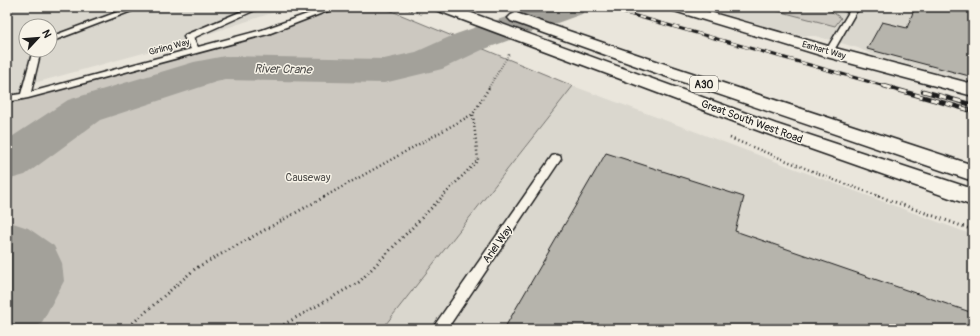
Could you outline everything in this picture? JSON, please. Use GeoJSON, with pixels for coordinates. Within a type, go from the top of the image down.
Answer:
{"type":"FeatureCollection","features":[{"type":"Feature","properties":{"kind":"main road","name":"Great South West Road"},"geometry":{"type":"LineString","coordinates":[[441,7],[481,21],[545,36],[664,70],[973,173]]}},
{"type":"Feature","properties":{"kind":"main road","name":"Earhart Way"},"geometry":{"type":"LineString","coordinates":[[676,7],[829,52],[973,90]]}},
{"type":"Feature","properties":{"kind":"main road","name":"Great South West Road"},"geometry":{"type":"LineString","coordinates":[[504,14],[545,36],[769,128],[973,198]]}},
{"type":"Feature","properties":{"kind":"lane"},"geometry":{"type":"LineString","coordinates":[[58,37],[138,7]]}},
{"type":"Feature","properties":{"kind":"lane"},"geometry":{"type":"LineString","coordinates":[[196,51],[188,37],[258,7]]}},
{"type":"Feature","properties":{"kind":"lane","name":"Girling Way"},"geometry":{"type":"LineString","coordinates":[[7,99],[25,96],[265,32],[334,7]]}},
{"type":"Feature","properties":{"kind":"lane"},"geometry":{"type":"LineString","coordinates":[[838,7],[853,12]]}},
{"type":"Feature","properties":{"kind":"lane"},"geometry":{"type":"LineString","coordinates":[[829,52],[853,12],[860,7]]}},
{"type":"Feature","properties":{"kind":"lane"},"geometry":{"type":"LineString","coordinates":[[25,96],[37,58]]}},
{"type":"Feature","properties":{"kind":"lane","name":"Ariel Way"},"geometry":{"type":"LineString","coordinates":[[439,329],[556,159]]}},
{"type":"Feature","properties":{"kind":"path"},"geometry":{"type":"LineString","coordinates":[[126,329],[196,268],[474,114],[512,50]]}},
{"type":"Feature","properties":{"kind":"path"},"geometry":{"type":"LineString","coordinates":[[276,329],[359,282],[478,160],[474,114]]}},
{"type":"Feature","properties":{"kind":"shaded area"},"geometry":{"type":"Polygon","coordinates":[[[7,7],[284,7],[272,13],[187,41],[27,85],[25,96],[7,99],[7,7]]]}},
{"type":"Feature","properties":{"kind":"shaded area"},"geometry":{"type":"Polygon","coordinates":[[[699,7],[973,7],[973,82],[873,55],[858,48],[834,41],[815,36],[793,34],[699,7]]]}},
{"type":"Feature","properties":{"kind":"shaded area"},"geometry":{"type":"Polygon","coordinates":[[[573,86],[973,235],[973,329],[382,329],[573,86]]]}},
{"type":"Feature","properties":{"kind":"green space","name":"Causeway"},"geometry":{"type":"Polygon","coordinates":[[[334,7],[382,7],[573,86],[382,329],[7,329],[7,99],[265,32],[334,7]]]}},
{"type":"Feature","properties":{"kind":"green space"},"geometry":{"type":"Polygon","coordinates":[[[763,7],[825,7],[841,18],[835,26],[763,7]]]}},
{"type":"Feature","properties":{"kind":"building"},"geometry":{"type":"Polygon","coordinates":[[[915,7],[973,7],[973,77],[867,49],[882,22],[907,28],[915,7]]]}},
{"type":"Feature","properties":{"kind":"building"},"geometry":{"type":"Polygon","coordinates":[[[606,153],[744,197],[735,231],[973,313],[973,329],[504,329],[606,153]]]}},
{"type":"Feature","properties":{"kind":"waterway","name":"River Crane"},"geometry":{"type":"LineString","coordinates":[[7,163],[84,110],[208,71],[225,68],[384,71],[428,61],[469,42],[570,7]]}},
{"type":"Feature","properties":{"kind":"waterway","name":"River Crane"},"geometry":{"type":"LineString","coordinates":[[7,244],[32,263],[33,281],[18,304],[7,310]]}},
{"type":"Feature","properties":{"kind":"railway"},"geometry":{"type":"LineString","coordinates":[[604,7],[888,87]]}},
{"type":"Feature","properties":{"kind":"railway"},"geometry":{"type":"LineString","coordinates":[[884,86],[973,111]]}},
{"type":"Feature","properties":{"kind":"railway"},"geometry":{"type":"LineString","coordinates":[[923,91],[973,105]]}}]}
